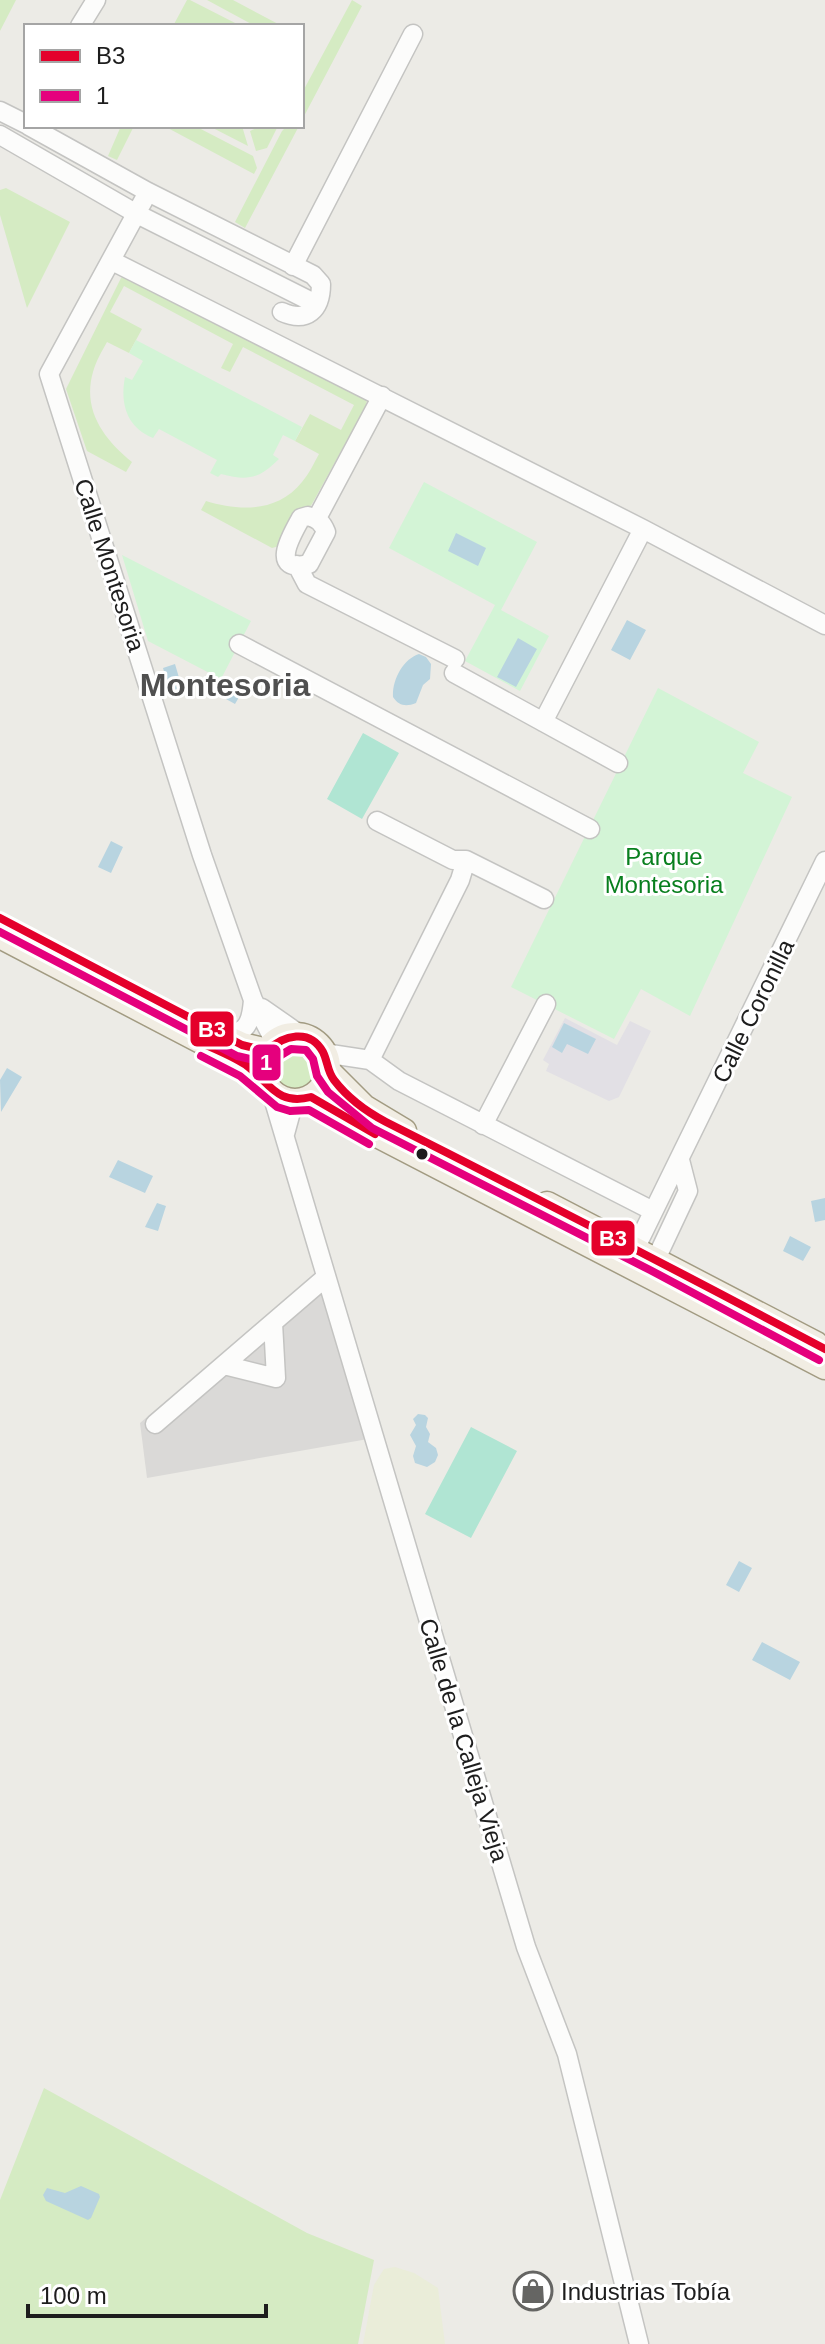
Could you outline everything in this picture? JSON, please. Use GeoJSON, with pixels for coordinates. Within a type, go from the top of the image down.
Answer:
{"type":"FeatureCollection","features":[{"type":"Feature","properties":{"kind":"main road"},"geometry":{"type":"LineString","coordinates":[[0,918],[242,1045],[271,1046],[292,1035],[311,1039],[350,1096],[379,1118],[825,1349]]}},
{"type":"Feature","properties":{"kind":"main road"},"geometry":{"type":"LineString","coordinates":[[0,936],[243,1063],[285,1092],[362,1127],[825,1367]]}},
{"type":"Feature","properties":{"kind":"main road"},"geometry":{"type":"LineString","coordinates":[[271,1046],[263,1060],[285,1092]]}},
{"type":"Feature","properties":{"kind":"main road"},"geometry":{"type":"LineString","coordinates":[[285,1092],[325,1081],[326,1062]]}},
{"type":"Feature","properties":{"kind":"street"},"geometry":{"type":"LineString","coordinates":[[81,24],[96,0]]}},
{"type":"Feature","properties":{"kind":"street"},"geometry":{"type":"LineString","coordinates":[[293,266],[413,34]]}},
{"type":"Feature","properties":{"kind":"street"},"geometry":{"type":"LineString","coordinates":[[0,111],[24,121]]}},
{"type":"Feature","properties":{"kind":"street"},"geometry":{"type":"LineString","coordinates":[[36,128],[148,192],[313,275],[321,284],[316,304],[307,316],[299,318],[282,312]]}},
{"type":"Feature","properties":{"kind":"street"},"geometry":{"type":"LineString","coordinates":[[0,135],[137,214],[316,304]]}},
{"type":"Feature","properties":{"kind":"street","name":"Calle Montesoria"},"geometry":{"type":"LineString","coordinates":[[148,192],[49,374],[202,855],[271,1046]]}},
{"type":"Feature","properties":{"kind":"street"},"geometry":{"type":"LineString","coordinates":[[112,261],[643,529],[825,625]]}},
{"type":"Feature","properties":{"kind":"street"},"geometry":{"type":"LineString","coordinates":[[317,518],[382,396]]}},
{"type":"Feature","properties":{"kind":"street"},"geometry":{"type":"LineString","coordinates":[[301,518],[317,518],[326,532],[309,564],[297,565],[286,559],[286,546],[301,518]]}},
{"type":"Feature","properties":{"kind":"street"},"geometry":{"type":"LineString","coordinates":[[543,722],[643,529]]}},
{"type":"Feature","properties":{"kind":"street"},"geometry":{"type":"LineString","coordinates":[[297,565],[307,584],[618,763]]}},
{"type":"Feature","properties":{"kind":"street"},"geometry":{"type":"LineString","coordinates":[[239,644],[590,829]]}},
{"type":"Feature","properties":{"kind":"street"},"geometry":{"type":"LineString","coordinates":[[377,821],[453,860],[466,860],[544,899]]}},
{"type":"Feature","properties":{"kind":"street"},"geometry":{"type":"LineString","coordinates":[[370,1060],[460,880],[466,860]]}},
{"type":"Feature","properties":{"kind":"street","name":"Calle Coronilla"},"geometry":{"type":"LineString","coordinates":[[646,1254],[653,1211],[825,861]]}},
{"type":"Feature","properties":{"kind":"street"},"geometry":{"type":"LineString","coordinates":[[216,1033],[237,1032],[246,1028],[251,1019],[253,1000]]}},
{"type":"Feature","properties":{"kind":"street"},"geometry":{"type":"LineString","coordinates":[[253,1000],[271,1017],[302,1036]]}},
{"type":"Feature","properties":{"kind":"street"},"geometry":{"type":"LineString","coordinates":[[483,1125],[546,1004]]}},
{"type":"Feature","properties":{"kind":"street"},"geometry":{"type":"LineString","coordinates":[[326,1062],[370,1060],[399,1081],[653,1211]]}},
{"type":"Feature","properties":{"kind":"street","name":"Calle de la Calleja Vieja"},"geometry":{"type":"LineString","coordinates":[[285,1092],[284,1137],[526,1947],[567,2054],[639,2344]]}},
{"type":"Feature","properties":{"kind":"street"},"geometry":{"type":"LineString","coordinates":[[646,1254],[688,1191],[680,1160]]}},
{"type":"Feature","properties":{"kind":"street"},"geometry":{"type":"LineString","coordinates":[[155,1424],[326,1277]]}},
{"type":"Feature","properties":{"kind":"street"},"geometry":{"type":"LineString","coordinates":[[224,1365],[276,1378],[273,1323]]}},
{"type":"Feature","properties":{"kind":"shaded area"},"geometry":{"type":"Polygon","coordinates":[[[565,1018],[617,1045],[630,1021],[651,1031],[619,1097],[609,1101],[546,1071],[549,1064],[543,1060],[565,1018]]]}},
{"type":"Feature","properties":{"kind":"shaded area"},"geometry":{"type":"Polygon","coordinates":[[[319,1273],[368,1439],[147,1478],[140,1423],[319,1273]]]}},
{"type":"Feature","properties":{"kind":"green space"},"geometry":{"type":"Polygon","coordinates":[[[0,0],[16,0],[0,31],[0,0]]]}},
{"type":"Feature","properties":{"kind":"green space"},"geometry":{"type":"Polygon","coordinates":[[[187,0],[190,0],[237,24],[174,24],[187,0]]]}},
{"type":"Feature","properties":{"kind":"green space"},"geometry":{"type":"Polygon","coordinates":[[[207,0],[233,0],[278,24],[251,24],[207,0]]]}},
{"type":"Feature","properties":{"kind":"green space"},"geometry":{"type":"Polygon","coordinates":[[[352,0],[362,6],[304,116],[304,89],[352,0]]]}},
{"type":"Feature","properties":{"kind":"green space"},"geometry":{"type":"Polygon","coordinates":[[[120,128],[133,128],[117,160],[108,156],[120,128]]]}},
{"type":"Feature","properties":{"kind":"green space"},"geometry":{"type":"Polygon","coordinates":[[[168,128],[199,128],[253,156],[257,168],[254,174],[168,128]]]}},
{"type":"Feature","properties":{"kind":"green space"},"geometry":{"type":"Polygon","coordinates":[[[213,128],[243,128],[248,146],[213,128]]]}},
{"type":"Feature","properties":{"kind":"green space"},"geometry":{"type":"Polygon","coordinates":[[[277,128],[267,148],[256,151],[250,131],[277,128]]]}},
{"type":"Feature","properties":{"kind":"green space"},"geometry":{"type":"Polygon","coordinates":[[[298,128],[245,228],[235,222],[282,131],[298,128]]]}},
{"type":"Feature","properties":{"kind":"green space"},"geometry":{"type":"Polygon","coordinates":[[[6,188],[70,222],[27,308],[0,215],[0,190],[6,188]]]}},
{"type":"Feature","properties":{"kind":"green space"},"geometry":{"type":"Polygon","coordinates":[[[127,274],[367,399],[312,504],[279,546],[272,548],[201,510],[206,501],[231,507],[257,507],[292,492],[307,476],[319,454],[295,441],[310,414],[341,430],[354,405],[243,347],[230,372],[221,368],[233,344],[124,286],[110,312],[142,329],[129,353],[107,342],[97,360],[90,386],[98,423],[113,444],[132,462],[126,472],[87,451],[66,389],[121,278],[127,274]]]}},
{"type":"Feature","properties":{"kind":"green space"},"geometry":{"type":"Polygon","coordinates":[[[136,340],[302,427],[295,441],[283,435],[273,455],[279,459],[253,477],[221,474],[218,477],[210,473],[217,460],[159,429],[153,438],[144,433],[131,421],[123,396],[125,377],[132,380],[143,361],[129,353],[136,340]]]}},
{"type":"Feature","properties":{"kind":"green space"},"geometry":{"type":"Polygon","coordinates":[[[424,482],[537,542],[501,610],[549,636],[520,691],[465,661],[495,605],[389,548],[424,482]]]}},
{"type":"Feature","properties":{"kind":"green space"},"geometry":{"type":"Polygon","coordinates":[[[122,555],[251,621],[221,679],[148,641],[122,555]]]}},
{"type":"Feature","properties":{"kind":"green space","name":"Parque Montesoria"},"geometry":{"type":"Polygon","coordinates":[[[658,688],[759,742],[743,773],[792,797],[690,1016],[641,989],[614,1039],[511,987],[658,688]]]}},
{"type":"Feature","properties":{"kind":"green space"},"geometry":{"type":"Polygon","coordinates":[[[363,733],[399,753],[362,819],[327,799],[363,733]]]}},
{"type":"Feature","properties":{"kind":"green space"},"geometry":{"type":"Polygon","coordinates":[[[296,1047],[311,1053],[317,1068],[311,1083],[296,1089],[281,1083],[275,1068],[281,1053],[296,1047]]]}},
{"type":"Feature","properties":{"kind":"green space"},"geometry":{"type":"Polygon","coordinates":[[[471,1427],[517,1451],[471,1538],[425,1514],[471,1427]]]}},
{"type":"Feature","properties":{"kind":"green space"},"geometry":{"type":"Polygon","coordinates":[[[44,2088],[307,2233],[374,2260],[358,2344],[0,2344],[0,2200],[44,2088]]]}},
{"type":"Feature","properties":{"kind":"green space"},"geometry":{"type":"Polygon","coordinates":[[[395,2267],[414,2273],[438,2288],[445,2344],[363,2344],[374,2285],[384,2269],[395,2267]]]}},
{"type":"Feature","properties":{"kind":"water"},"geometry":{"type":"Polygon","coordinates":[[[456,533],[486,548],[478,566],[448,551],[456,533]]]}},
{"type":"Feature","properties":{"kind":"water"},"geometry":{"type":"Polygon","coordinates":[[[627,620],[646,630],[630,660],[611,650],[627,620]]]}},
{"type":"Feature","properties":{"kind":"water"},"geometry":{"type":"Polygon","coordinates":[[[518,638],[537,649],[516,687],[497,677],[518,638]]]}},
{"type":"Feature","properties":{"kind":"water"},"geometry":{"type":"Polygon","coordinates":[[[419,654],[431,664],[430,679],[423,685],[416,703],[403,705],[393,697],[394,684],[403,665],[419,654]]]}},
{"type":"Feature","properties":{"kind":"water"},"geometry":{"type":"Polygon","coordinates":[[[175,664],[180,681],[175,683],[177,689],[170,691],[163,668],[175,664]]]}},
{"type":"Feature","properties":{"kind":"water"},"geometry":{"type":"Polygon","coordinates":[[[236,680],[246,685],[235,704],[226,699],[236,680]]]}},
{"type":"Feature","properties":{"kind":"water"},"geometry":{"type":"Polygon","coordinates":[[[111,841],[123,847],[111,873],[98,867],[111,841]]]}},
{"type":"Feature","properties":{"kind":"water"},"geometry":{"type":"Polygon","coordinates":[[[564,1023],[596,1039],[588,1054],[567,1044],[562,1053],[552,1047],[564,1023]]]}},
{"type":"Feature","properties":{"kind":"water"},"geometry":{"type":"Polygon","coordinates":[[[7,1068],[22,1077],[1,1112],[0,1080],[7,1068]]]}},
{"type":"Feature","properties":{"kind":"water"},"geometry":{"type":"Polygon","coordinates":[[[118,1160],[153,1176],[145,1193],[109,1177],[118,1160]]]}},
{"type":"Feature","properties":{"kind":"water"},"geometry":{"type":"Polygon","coordinates":[[[825,1198],[825,1220],[815,1222],[811,1201],[825,1198]]]}},
{"type":"Feature","properties":{"kind":"water"},"geometry":{"type":"Polygon","coordinates":[[[157,1203],[166,1206],[158,1231],[145,1227],[157,1203]]]}},
{"type":"Feature","properties":{"kind":"water"},"geometry":{"type":"Polygon","coordinates":[[[790,1236],[811,1247],[803,1261],[783,1251],[790,1236]]]}},
{"type":"Feature","properties":{"kind":"water"},"geometry":{"type":"Polygon","coordinates":[[[418,1414],[428,1418],[428,1442],[436,1448],[438,1455],[435,1462],[427,1467],[415,1463],[413,1456],[416,1446],[410,1435],[416,1425],[413,1419],[418,1414]]]}},
{"type":"Feature","properties":{"kind":"water"},"geometry":{"type":"Polygon","coordinates":[[[739,1561],[752,1568],[739,1592],[726,1585],[739,1561]]]}},
{"type":"Feature","properties":{"kind":"water"},"geometry":{"type":"Polygon","coordinates":[[[762,1642],[800,1662],[790,1680],[752,1660],[762,1642]]]}},
{"type":"Feature","properties":{"kind":"water"},"geometry":{"type":"Polygon","coordinates":[[[81,2186],[100,2197],[88,2220],[46,2201],[43,2195],[47,2188],[65,2193],[81,2186]]]}},
{"type":"Feature","properties":{"kind":"transit line","name":"B3"},"geometry":{"type":"LineString","coordinates":[[0,918],[242,1045],[267,1051],[288,1038],[311,1039],[323,1052],[330,1073],[339,1086],[379,1118],[825,1349]]}},
{"type":"Feature","properties":{"kind":"transit line","name":"1"},"geometry":{"type":"LineString","coordinates":[[0,932],[237,1056],[268,1063],[291,1049],[306,1050],[328,1092],[372,1128],[819,1360]]}},
{"type":"Feature","properties":{"kind":"transit line","name":"B3"},"geometry":{"type":"LineString","coordinates":[[206,1045],[246,1065],[282,1096],[299,1099],[311,1097],[375,1134]]}},
{"type":"Feature","properties":{"kind":"transit line","name":"1"},"geometry":{"type":"LineString","coordinates":[[201,1056],[240,1076],[277,1107],[290,1111],[309,1110],[369,1144]]}},
{"type":"Feature","properties":{"kind":"place","name":"Industrias Tobía"},"geometry":{"type":"Point","coordinates":[533,2291]}},
{"type":"Feature","properties":{"kind":"district","name":"Montesoria"},"geometry":{"type":"Point","coordinates":[225,685]}}]}
